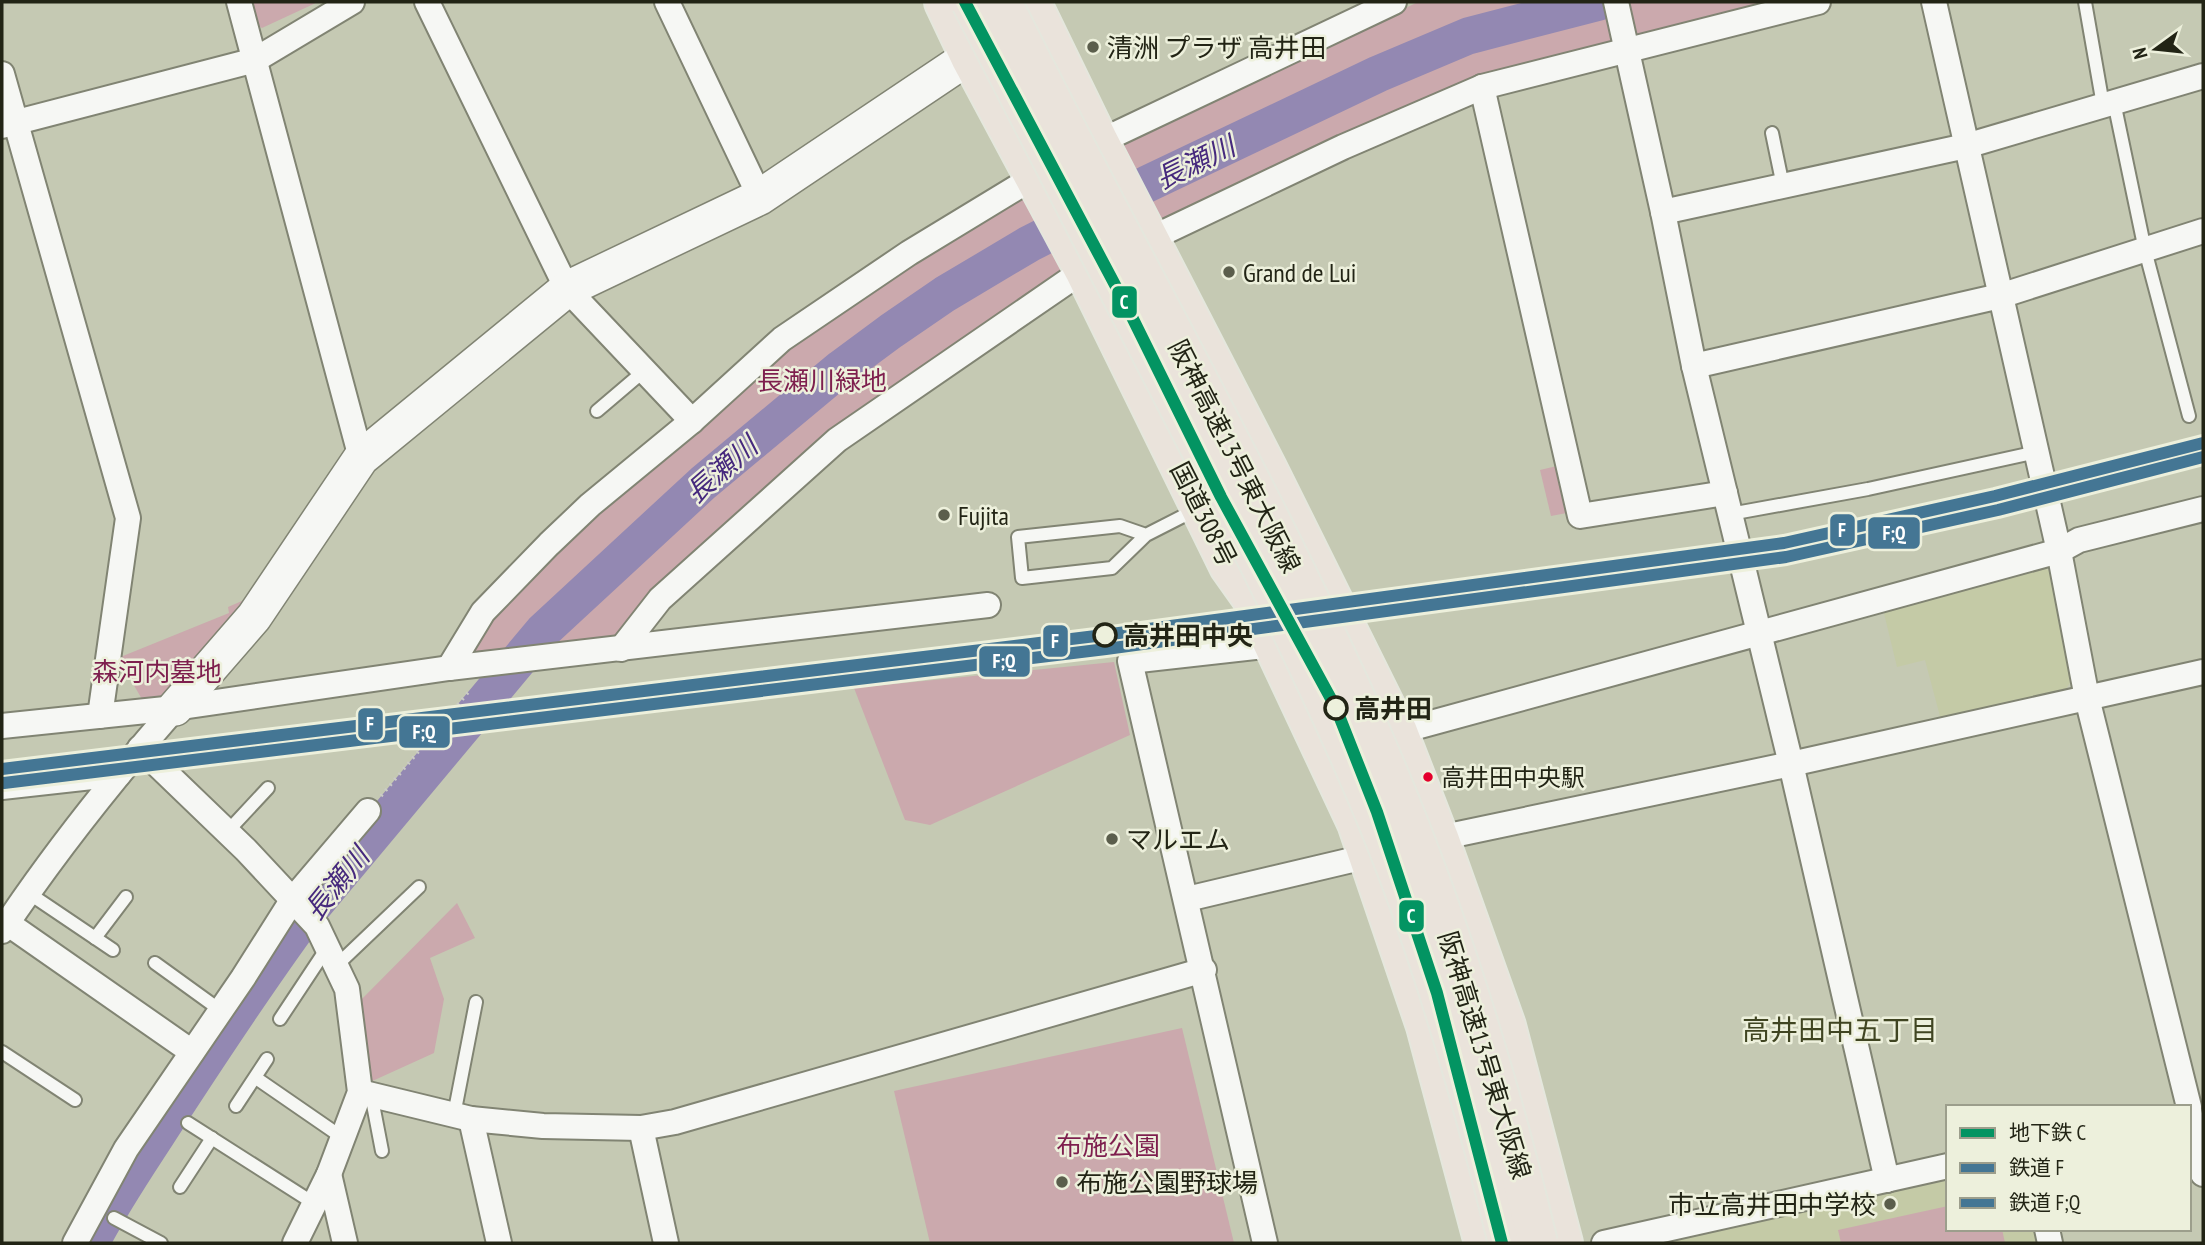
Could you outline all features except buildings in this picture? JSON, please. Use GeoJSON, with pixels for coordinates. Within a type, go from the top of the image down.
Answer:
{"type":"FeatureCollection","features":[{"type":"Feature","properties":{"kind":"highway","name":"国道308号"},"geometry":{"type":"LineString","coordinates":[[944,2],[970,57],[1084,270],[1229,566],[1251,597],[1357,823],[1426,1026],[1484,1243]]}},
{"type":"Feature","properties":{"kind":"highway","name":"阪神高速13号東大阪線"},"geometry":{"type":"LineString","coordinates":[[971,2],[1260,565],[1302,651],[1381,830],[1417,925],[1447,1018],[1508,1243]]}},
{"type":"Feature","properties":{"kind":"highway","name":"阪神高速13号東大阪線"},"geometry":{"type":"LineString","coordinates":[[1029,4],[1367,726],[1432,887],[1474,1010],[1504,1111],[1538,1243]]}},
{"type":"Feature","properties":{"kind":"highway"},"geometry":{"type":"LineString","coordinates":[[1029,4],[1267,468],[1398,732],[1440,838],[1506,1026],[1563,1243]]}},
{"type":"Feature","properties":{"kind":"street"},"geometry":{"type":"LineString","coordinates":[[239,2],[361,458]]}},
{"type":"Feature","properties":{"kind":"street"},"geometry":{"type":"LineString","coordinates":[[8,125],[255,60],[352,2]]}},
{"type":"Feature","properties":{"kind":"street"},"geometry":{"type":"LineString","coordinates":[[427,2],[567,289],[692,421]]}},
{"type":"Feature","properties":{"kind":"street"},"geometry":{"type":"LineString","coordinates":[[667,2],[760,197]]}},
{"type":"Feature","properties":{"kind":"street"},"geometry":{"type":"LineString","coordinates":[[1099,142],[1394,2]]}},
{"type":"Feature","properties":{"kind":"street"},"geometry":{"type":"LineString","coordinates":[[1150,239],[1343,147],[1482,87],[1818,2]]}},
{"type":"Feature","properties":{"kind":"street"},"geometry":{"type":"LineString","coordinates":[[1934,2],[2059,551],[2087,698],[2188,1105]]}},
{"type":"Feature","properties":{"kind":"street"},"geometry":{"type":"LineString","coordinates":[[192,1052],[4,927],[27,892],[119,774],[254,617],[361,458],[567,289],[760,197],[970,57],[1029,4]]}},
{"type":"Feature","properties":{"kind":"street"},"geometry":{"type":"LineString","coordinates":[[1616,4],[1663,212],[1694,366],[1791,764],[1887,1180]]}},
{"type":"Feature","properties":{"kind":"street"},"geometry":{"type":"LineString","coordinates":[[2,74],[8,125],[128,518],[100,716]]}},
{"type":"Feature","properties":{"kind":"street"},"geometry":{"type":"LineString","coordinates":[[1663,212],[1966,146],[2203,76]]}},
{"type":"Feature","properties":{"kind":"street"},"geometry":{"type":"LineString","coordinates":[[1482,87],[1580,516],[1727,504]]}},
{"type":"Feature","properties":{"kind":"street"},"geometry":{"type":"LineString","coordinates":[[449,668],[483,612],[549,544],[590,505],[692,421],[782,339],[909,253],[1034,177]]}},
{"type":"Feature","properties":{"kind":"street"},"geometry":{"type":"LineString","coordinates":[[1694,366],[2000,296],[2203,231]]}},
{"type":"Feature","properties":{"kind":"street"},"geometry":{"type":"LineString","coordinates":[[621,649],[660,598],[837,440],[1084,270]]}},
{"type":"Feature","properties":{"kind":"street"},"geometry":{"type":"LineString","coordinates":[[1398,732],[2059,551],[2079,540],[2203,509]]}},
{"type":"Feature","properties":{"kind":"street"},"geometry":{"type":"LineString","coordinates":[[2,726],[175,708],[449,668],[988,605]]}},
{"type":"Feature","properties":{"kind":"street"},"geometry":{"type":"LineString","coordinates":[[1265,1243],[1204,970],[1130,661],[1274,645]]}},
{"type":"Feature","properties":{"kind":"street"},"geometry":{"type":"LineString","coordinates":[[1440,838],[1791,764],[2203,672]]}},
{"type":"Feature","properties":{"kind":"street"},"geometry":{"type":"LineString","coordinates":[[140,748],[294,899],[327,947],[347,989],[366,1093],[295,1243]]}},
{"type":"Feature","properties":{"kind":"street"},"geometry":{"type":"LineString","coordinates":[[2,787],[119,774]]}},
{"type":"Feature","properties":{"kind":"street"},"geometry":{"type":"LineString","coordinates":[[75,1243],[126,1149],[294,899],[369,811]]}},
{"type":"Feature","properties":{"kind":"street"},"geometry":{"type":"LineString","coordinates":[[1187,899],[1369,856]]}},
{"type":"Feature","properties":{"kind":"street"},"geometry":{"type":"LineString","coordinates":[[366,1093],[463,1117],[543,1125],[641,1128],[675,1122],[1204,970]]}},
{"type":"Feature","properties":{"kind":"street"},"geometry":{"type":"LineString","coordinates":[[463,1117],[499,1243]]}},
{"type":"Feature","properties":{"kind":"street"},"geometry":{"type":"LineString","coordinates":[[2191,1117],[2203,1174]]}},
{"type":"Feature","properties":{"kind":"street"},"geometry":{"type":"LineString","coordinates":[[641,1128],[666,1243]]}},
{"type":"Feature","properties":{"kind":"street"},"geometry":{"type":"LineString","coordinates":[[1604,1243],[1946,1166]]}},
{"type":"Feature","properties":{"kind":"street"},"geometry":{"type":"LineString","coordinates":[[329,1174],[345,1243]]}},
{"type":"Feature","properties":{"kind":"lane"},"geometry":{"type":"LineString","coordinates":[[2085,2],[2145,250],[2189,416]]}},
{"type":"Feature","properties":{"kind":"lane"},"geometry":{"type":"LineString","coordinates":[[1772,134],[1783,186]]}},
{"type":"Feature","properties":{"kind":"lane"},"geometry":{"type":"LineString","coordinates":[[597,411],[644,371]]}},
{"type":"Feature","properties":{"kind":"lane"},"geometry":{"type":"LineString","coordinates":[[1727,504],[1867,489],[2036,452]]}},
{"type":"Feature","properties":{"kind":"lane"},"geometry":{"type":"LineString","coordinates":[[1146,535],[1120,526],[1018,537],[1022,578],[1112,568],[1146,535],[1238,488],[1267,468]]}},
{"type":"Feature","properties":{"kind":"lane"},"geometry":{"type":"LineString","coordinates":[[227,832],[268,788]]}},
{"type":"Feature","properties":{"kind":"lane"},"geometry":{"type":"LineString","coordinates":[[281,1018],[327,947],[419,887]]}},
{"type":"Feature","properties":{"kind":"lane"},"geometry":{"type":"LineString","coordinates":[[27,892],[113,950]]}},
{"type":"Feature","properties":{"kind":"lane"},"geometry":{"type":"LineString","coordinates":[[95,938],[127,897]]}},
{"type":"Feature","properties":{"kind":"lane"},"geometry":{"type":"LineString","coordinates":[[155,963],[220,1010]]}},
{"type":"Feature","properties":{"kind":"lane"},"geometry":{"type":"LineString","coordinates":[[463,1117],[476,1002]]}},
{"type":"Feature","properties":{"kind":"lane"},"geometry":{"type":"LineString","coordinates":[[2,1052],[75,1100]]}},
{"type":"Feature","properties":{"kind":"lane"},"geometry":{"type":"LineString","coordinates":[[236,1106],[267,1059]]}},
{"type":"Feature","properties":{"kind":"lane"},"geometry":{"type":"LineString","coordinates":[[256,1078],[343,1138]]}},
{"type":"Feature","properties":{"kind":"lane"},"geometry":{"type":"LineString","coordinates":[[366,1093],[382,1151]]}},
{"type":"Feature","properties":{"kind":"lane"},"geometry":{"type":"LineString","coordinates":[[188,1122],[315,1204]]}},
{"type":"Feature","properties":{"kind":"lane"},"geometry":{"type":"LineString","coordinates":[[180,1187],[212,1138]]}},
{"type":"Feature","properties":{"kind":"lane"},"geometry":{"type":"LineString","coordinates":[[114,1218],[161,1243]]}},
{"type":"Feature","properties":{"kind":"path"},"geometry":{"type":"LineString","coordinates":[[369,811],[493,663]]}},
{"type":"Feature","properties":{"kind":"shaded area"},"geometry":{"type":"Polygon","coordinates":[[[2036,566],[2049,570],[2076,673],[2066,689],[1941,720],[1925,660],[1897,667],[1882,605],[2036,566]]]}},
{"type":"Feature","properties":{"kind":"shaded area","name":"市立高井田中学校"},"geometry":{"type":"Polygon","coordinates":[[[1946,1178],[1946,1231],[2036,1231],[2039,1243],[1654,1243],[1946,1178]]]}},
{"type":"Feature","properties":{"kind":"green space"},"geometry":{"type":"Polygon","coordinates":[[[250,2],[318,2],[262,28],[257,25],[250,2]]]}},
{"type":"Feature","properties":{"kind":"green space","name":"長瀬川緑地"},"geometry":{"type":"Polygon","coordinates":[[[1418,2],[1768,2],[1592,50],[1073,269],[652,592],[611,641],[465,658],[490,616],[596,511],[789,341],[1039,185],[1418,2]]]}},
{"type":"Feature","properties":{"kind":"green space"},"geometry":{"type":"Polygon","coordinates":[[[1561,465],[1572,512],[1551,516],[1540,470],[1561,465]]]}},
{"type":"Feature","properties":{"kind":"green space","name":"森河内墓地"},"geometry":{"type":"Polygon","coordinates":[[[251,597],[164,705],[146,706],[118,658],[229,613],[228,607],[251,597]]]}},
{"type":"Feature","properties":{"kind":"green space"},"geometry":{"type":"Polygon","coordinates":[[[1114,662],[1130,735],[930,825],[905,820],[854,688],[1114,662]]]}},
{"type":"Feature","properties":{"kind":"green space"},"geometry":{"type":"Polygon","coordinates":[[[457,903],[475,938],[430,958],[444,999],[434,1053],[368,1083],[354,1007],[457,903]]]}},
{"type":"Feature","properties":{"kind":"green space","name":"布施公園"},"geometry":{"type":"Polygon","coordinates":[[[1182,1028],[1234,1243],[930,1243],[894,1091],[1182,1028]]]}},
{"type":"Feature","properties":{"kind":"green space"},"geometry":{"type":"Polygon","coordinates":[[[1946,1206],[1946,1231],[2002,1231],[2005,1243],[1841,1243],[1838,1230],[1946,1206]]]}},
{"type":"Feature","properties":{"kind":"waterway","name":"長瀬川"},"geometry":{"type":"LineString","coordinates":[[91,1243],[126,1183],[199,1071],[306,915],[543,631],[703,483],[841,368],[945,294],[1029,244],[1147,184],[1378,74],[1468,36],[1599,2]]}},
{"type":"Feature","properties":{"kind":"metro line","name":"C"},"geometry":{"type":"LineString","coordinates":[[965,2],[1131,315],[1221,497],[1336,708],[1377,812],[1437,993],[1502,1243]]}},
{"type":"Feature","properties":{"kind":"rail line","name":"F"},"geometry":{"type":"LineString","coordinates":[[2,769],[1104,635],[1784,543],[1995,496],[2203,443]]}},
{"type":"Feature","properties":{"kind":"rail line","name":"F;Q"},"geometry":{"type":"LineString","coordinates":[[4,783],[1106,649],[1786,557],[1998,510],[2203,457]]}},
{"type":"Feature","properties":{"kind":"place","name":"清洲 プラザ 高井田"},"geometry":{"type":"Point","coordinates":[1093,47]}},
{"type":"Feature","properties":{"kind":"place","name":"Grand de Lui"},"geometry":{"type":"Point","coordinates":[1229,272]}},
{"type":"Feature","properties":{"kind":"place","name":"Fujita"},"geometry":{"type":"Point","coordinates":[944,515]}},
{"type":"Feature","properties":{"kind":"place","name":"高井田中央"},"geometry":{"type":"Point","coordinates":[1105,635]}},
{"type":"Feature","properties":{"kind":"place","name":"高井田"},"geometry":{"type":"Point","coordinates":[1336,708]}},
{"type":"Feature","properties":{"kind":"place","name":"高井田中央駅"},"geometry":{"type":"Point","coordinates":[1428,777]}},
{"type":"Feature","properties":{"kind":"place","name":"マルエム"},"geometry":{"type":"Point","coordinates":[1112,839]}},
{"type":"Feature","properties":{"kind":"place","name":"布施公園野球場"},"geometry":{"type":"Point","coordinates":[1062,1182]}},
{"type":"Feature","properties":{"kind":"place","name":"市立高井田中学校"},"geometry":{"type":"Point","coordinates":[1890,1204]}},
{"type":"Feature","properties":{"kind":"district","name":"高井田中五丁目"},"geometry":{"type":"Point","coordinates":[1840,1029]}}]}
